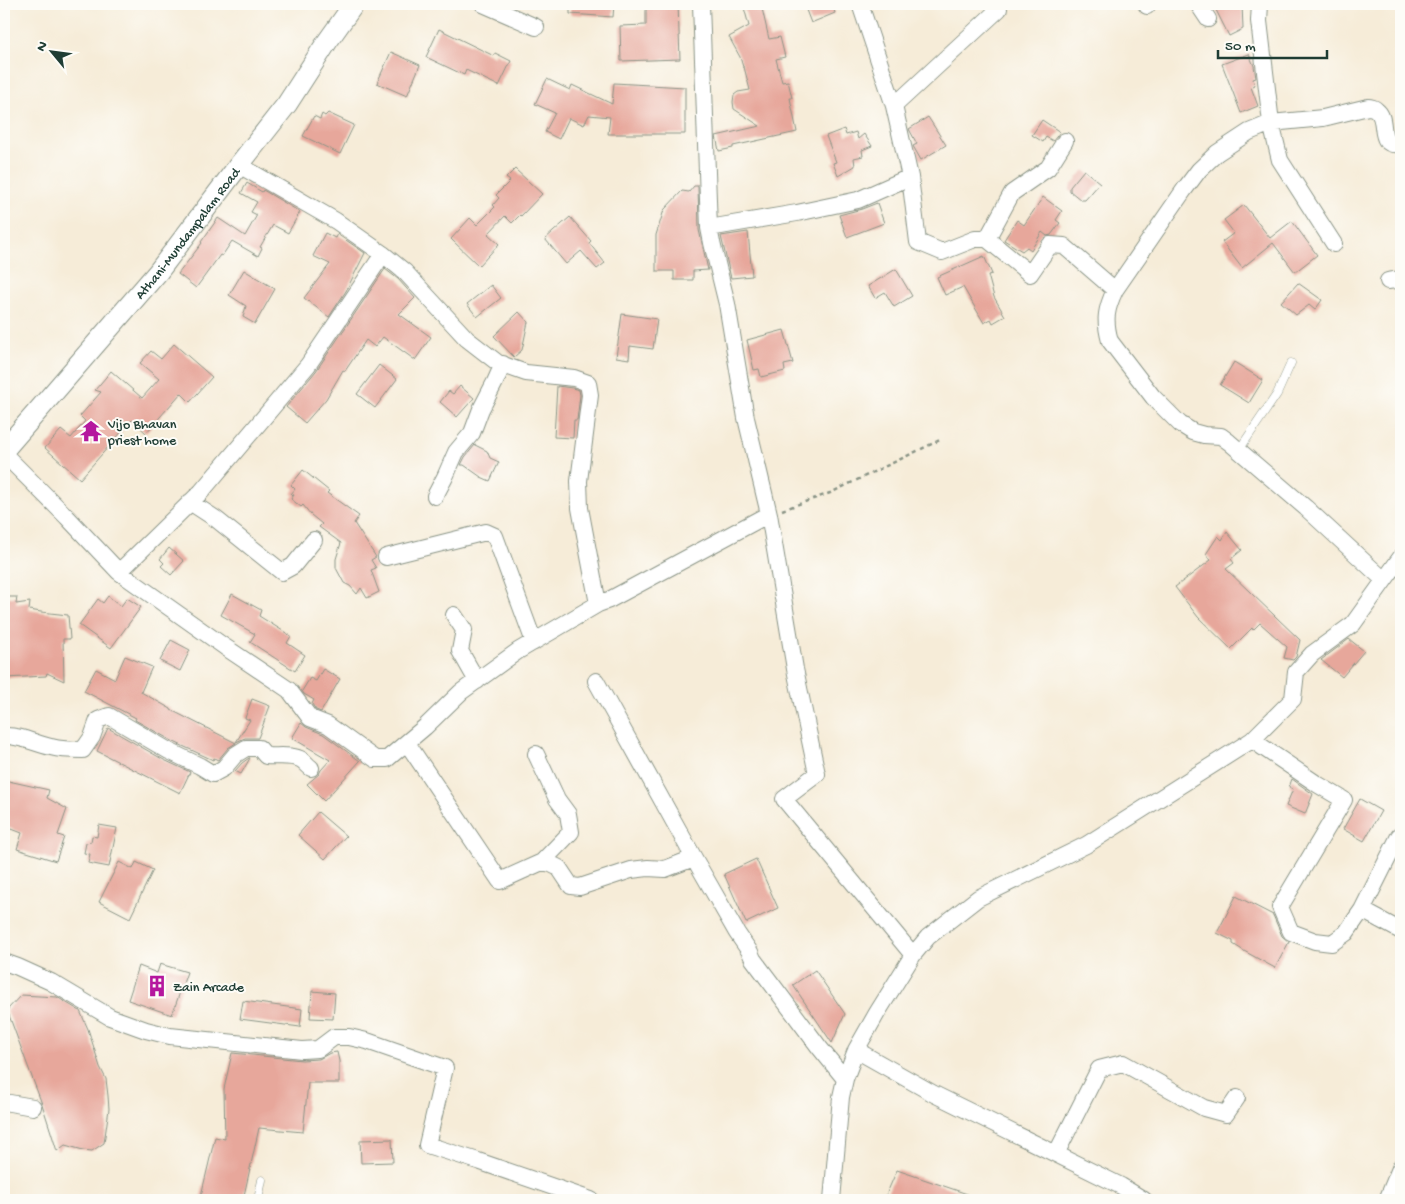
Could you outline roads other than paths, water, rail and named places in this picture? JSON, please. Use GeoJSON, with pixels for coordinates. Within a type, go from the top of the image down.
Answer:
{"type":"FeatureCollection","features":[{"type":"Feature","properties":{"kind":"street","name":"Athani-Mundampalam Road"},"geometry":{"type":"LineString","coordinates":[[4,450],[158,272],[287,104],[354,4]]}},
{"type":"Feature","properties":{"kind":"street"},"geometry":{"type":"LineString","coordinates":[[482,4],[536,27]]}},
{"type":"Feature","properties":{"kind":"street"},"geometry":{"type":"LineString","coordinates":[[702,4],[712,243],[726,304],[746,418],[769,514],[794,668],[817,774],[784,799],[913,955]]}},
{"type":"Feature","properties":{"kind":"street"},"geometry":{"type":"LineString","coordinates":[[860,4],[894,106],[910,177],[918,242],[942,252],[975,239],[987,239],[1030,274],[1050,245],[1064,246],[1115,290]]}},
{"type":"Feature","properties":{"kind":"street"},"geometry":{"type":"LineString","coordinates":[[1198,4],[1208,19]]}},
{"type":"Feature","properties":{"kind":"street"},"geometry":{"type":"LineString","coordinates":[[1260,4],[1259,21],[1271,123],[1280,160],[1334,244]]}},
{"type":"Feature","properties":{"kind":"street"},"geometry":{"type":"LineString","coordinates":[[894,106],[999,9]]}},
{"type":"Feature","properties":{"kind":"street"},"geometry":{"type":"LineString","coordinates":[[1384,580],[1306,508],[1221,436],[1193,432],[1180,424],[1153,396],[1110,341],[1106,318],[1108,304],[1115,290],[1200,170],[1218,153],[1249,132],[1271,123],[1323,118],[1368,107],[1376,109],[1380,114],[1385,138],[1389,143],[1401,144]]}},
{"type":"Feature","properties":{"kind":"street"},"geometry":{"type":"LineString","coordinates":[[987,239],[1012,193],[1048,168],[1065,142]]}},
{"type":"Feature","properties":{"kind":"street"},"geometry":{"type":"LineString","coordinates":[[239,165],[336,221],[383,254],[405,272],[467,340],[498,363],[526,373],[574,378],[588,383],[590,395],[579,481],[580,508],[598,604]]}},
{"type":"Feature","properties":{"kind":"street"},"geometry":{"type":"LineString","coordinates":[[710,228],[858,200],[910,177]]}},
{"type":"Feature","properties":{"kind":"street"},"geometry":{"type":"LineString","coordinates":[[119,572],[207,484],[308,365],[383,254]]}},
{"type":"Feature","properties":{"kind":"street"},"geometry":{"type":"LineString","coordinates":[[435,496],[456,452],[472,432],[503,364]]}},
{"type":"Feature","properties":{"kind":"street"},"geometry":{"type":"LineString","coordinates":[[4,454],[119,572],[289,690],[310,718],[328,725],[375,760],[388,759],[426,727],[461,692],[518,651],[598,604],[609,600],[769,514]]}},
{"type":"Feature","properties":{"kind":"street"},"geometry":{"type":"LineString","coordinates":[[190,502],[216,519],[282,572],[293,566],[314,540]]}},
{"type":"Feature","properties":{"kind":"street"},"geometry":{"type":"LineString","coordinates":[[386,557],[486,532],[495,536],[534,642]]}},
{"type":"Feature","properties":{"kind":"street"},"geometry":{"type":"LineString","coordinates":[[832,1200],[841,1097],[845,1079],[856,1050],[876,1012],[913,955],[928,938],[978,898],[1086,845],[1252,740],[1293,699],[1296,672],[1312,654],[1353,624],[1401,557]]}},
{"type":"Feature","properties":{"kind":"street"},"geometry":{"type":"LineString","coordinates":[[454,615],[464,630],[460,651],[477,681]]}},
{"type":"Feature","properties":{"kind":"street"},"geometry":{"type":"LineString","coordinates":[[596,681],[753,960],[845,1079]]}},
{"type":"Feature","properties":{"kind":"street"},"geometry":{"type":"LineString","coordinates":[[4,736],[51,747],[84,750],[92,737],[98,720],[108,716],[213,774],[224,768],[235,755],[246,748],[259,748],[266,756],[293,756],[302,759],[311,768]]}},
{"type":"Feature","properties":{"kind":"street"},"geometry":{"type":"LineString","coordinates":[[1252,740],[1344,800],[1280,907],[1291,932],[1315,941],[1332,944],[1346,933],[1362,910],[1399,836]]}},
{"type":"Feature","properties":{"kind":"street"},"geometry":{"type":"LineString","coordinates":[[407,743],[500,881],[542,862],[571,832],[568,814],[558,799],[536,754]]}},
{"type":"Feature","properties":{"kind":"street"},"geometry":{"type":"LineString","coordinates":[[542,862],[559,868],[571,886],[580,887],[631,870],[664,869],[694,858]]}},
{"type":"Feature","properties":{"kind":"street"},"geometry":{"type":"LineString","coordinates":[[1362,910],[1401,931]]}},
{"type":"Feature","properties":{"kind":"street"},"geometry":{"type":"LineString","coordinates":[[4,962],[51,982],[110,1017],[146,1030],[170,1036],[302,1050],[318,1048],[334,1037],[349,1037],[367,1041],[445,1068],[427,1145],[591,1200]]}},
{"type":"Feature","properties":{"kind":"street"},"geometry":{"type":"LineString","coordinates":[[856,1050],[934,1094],[1121,1186],[1144,1200]]}},
{"type":"Feature","properties":{"kind":"street"},"geometry":{"type":"LineString","coordinates":[[1056,1154],[1099,1069],[1123,1063],[1204,1108],[1226,1114],[1237,1098]]}},
{"type":"Feature","properties":{"kind":"street"},"geometry":{"type":"LineString","coordinates":[[4,1102],[33,1106]]}},
{"type":"Feature","properties":{"kind":"street"},"geometry":{"type":"LineString","coordinates":[[1387,1200],[1401,1166]]}},
{"type":"Feature","properties":{"kind":"lane"},"geometry":{"type":"LineString","coordinates":[[1239,450],[1277,394],[1291,363]]}},
{"type":"Feature","properties":{"kind":"lane"},"geometry":{"type":"LineString","coordinates":[[258,1200],[262,1180]]}},
{"type":"Feature","properties":{"kind":"place","name":"Vijo Bhavan priest home"},"geometry":{"type":"Point","coordinates":[91,431]}},
{"type":"Feature","properties":{"kind":"place","name":"Zain Arcade"},"geometry":{"type":"Point","coordinates":[157,986]}}]}
